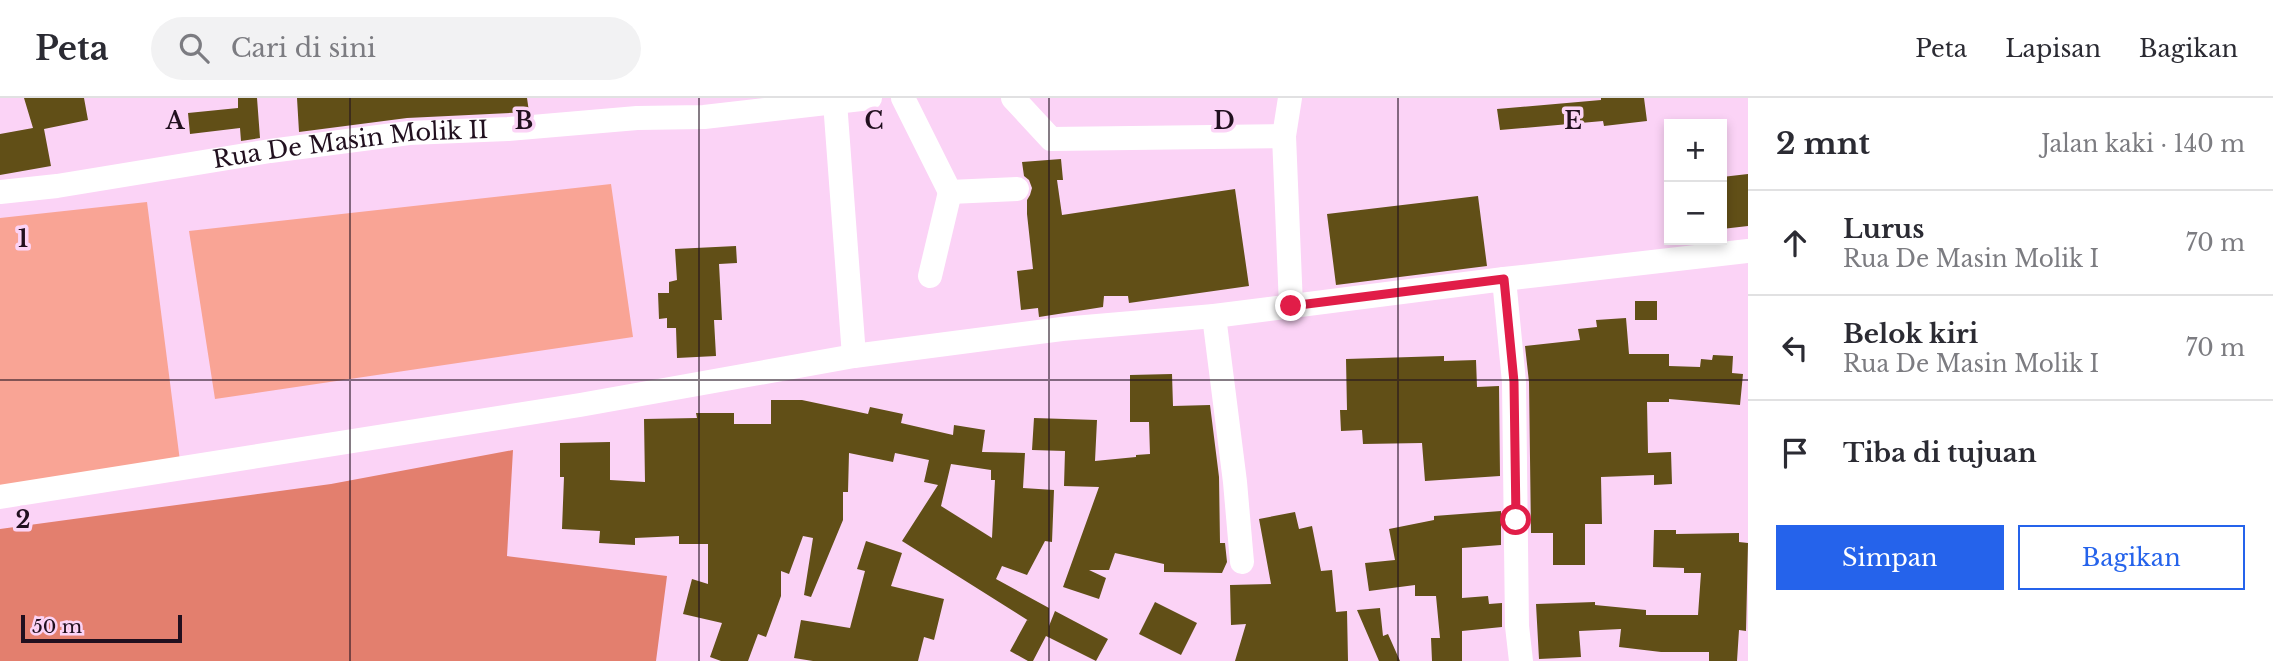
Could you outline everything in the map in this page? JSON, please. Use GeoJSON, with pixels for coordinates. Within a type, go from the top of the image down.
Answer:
{"type":"FeatureCollection","features":[{"type":"Feature","properties":{"kind":"street","name":"Rua De Masin Molik II"},"geometry":{"type":"LineString","coordinates":[[0,192],[57,186],[270,151],[409,134],[637,118],[704,117],[870,98]]}},
{"type":"Feature","properties":{"kind":"street"},"geometry":{"type":"LineString","coordinates":[[903,98],[950,192],[930,276]]}},
{"type":"Feature","properties":{"kind":"street"},"geometry":{"type":"LineString","coordinates":[[1013,98],[1051,139],[1284,136]]}},
{"type":"Feature","properties":{"kind":"street"},"geometry":{"type":"LineString","coordinates":[[1290,98],[1284,136],[1291,306]]}},
{"type":"Feature","properties":{"kind":"street"},"geometry":{"type":"LineString","coordinates":[[835,102],[854,356]]}},
{"type":"Feature","properties":{"kind":"street"},"geometry":{"type":"LineString","coordinates":[[950,192],[1017,189]]}},
{"type":"Feature","properties":{"kind":"street"},"geometry":{"type":"LineString","coordinates":[[0,497],[567,407],[854,356],[1062,328],[1214,316],[1748,251]]}},
{"type":"Feature","properties":{"kind":"street"},"geometry":{"type":"LineString","coordinates":[[1504,279],[1514,382],[1517,626],[1521,661]]}},
{"type":"Feature","properties":{"kind":"street"},"geometry":{"type":"LineString","coordinates":[[1214,316],[1242,562]]}},
{"type":"Feature","properties":{"kind":"shaded area"},"geometry":{"type":"Polygon","coordinates":[[[611,184],[633,337],[215,399],[189,231],[611,184]]]}},
{"type":"Feature","properties":{"kind":"shaded area"},"geometry":{"type":"Polygon","coordinates":[[[147,202],[181,469],[0,497],[0,218],[147,202]]]}},
{"type":"Feature","properties":{"kind":"shaded area"},"geometry":{"type":"Polygon","coordinates":[[[513,450],[507,556],[667,576],[656,661],[0,661],[0,529],[331,484],[513,450]]]}},
{"type":"Feature","properties":{"kind":"building"},"geometry":{"type":"Polygon","coordinates":[[[24,98],[84,98],[88,120],[44,129],[51,166],[0,175],[0,134],[33,128],[24,98]]]}},
{"type":"Feature","properties":{"kind":"building"},"geometry":{"type":"Polygon","coordinates":[[[238,98],[257,98],[260,138],[241,141],[240,128],[190,134],[188,113],[238,108],[238,98]]]}},
{"type":"Feature","properties":{"kind":"building"},"geometry":{"type":"Polygon","coordinates":[[[297,98],[527,98],[529,112],[407,118],[299,132],[297,98]]]}},
{"type":"Feature","properties":{"kind":"building"},"geometry":{"type":"Polygon","coordinates":[[[1601,98],[1644,98],[1647,121],[1604,126],[1603,121],[1500,130],[1497,109],[1601,98]]]}},
{"type":"Feature","properties":{"kind":"building"},"geometry":{"type":"Polygon","coordinates":[[[1061,159],[1063,180],[1057,180],[1062,215],[1235,189],[1249,286],[1129,303],[1128,296],[1104,296],[1103,307],[1039,317],[1038,308],[1021,310],[1017,271],[1033,269],[1027,214],[1027,200],[1032,188],[1024,176],[1022,162],[1061,159]]]}},
{"type":"Feature","properties":{"kind":"building"},"geometry":{"type":"Polygon","coordinates":[[[1748,174],[1748,226],[1727,228],[1727,176],[1748,174]]]}},
{"type":"Feature","properties":{"kind":"building"},"geometry":{"type":"Polygon","coordinates":[[[1478,196],[1487,266],[1336,285],[1327,214],[1478,196]]]}},
{"type":"Feature","properties":{"kind":"building"},"geometry":{"type":"Polygon","coordinates":[[[736,246],[737,263],[719,264],[722,320],[714,320],[716,356],[677,358],[676,328],[667,328],[667,318],[659,319],[658,293],[669,293],[669,282],[677,280],[675,249],[736,246]]]}},
{"type":"Feature","properties":{"kind":"building"},"geometry":{"type":"Polygon","coordinates":[[[1635,301],[1657,301],[1657,320],[1635,320],[1635,301]]]}},
{"type":"Feature","properties":{"kind":"building"},"geometry":{"type":"Polygon","coordinates":[[[1626,318],[1629,354],[1669,354],[1669,366],[1700,367],[1701,359],[1712,360],[1713,355],[1733,356],[1732,373],[1743,374],[1740,405],[1669,399],[1669,402],[1647,402],[1648,453],[1671,452],[1672,484],[1654,485],[1654,475],[1601,477],[1602,524],[1585,524],[1585,565],[1553,565],[1553,533],[1531,533],[1529,382],[1525,346],[1580,340],[1578,329],[1597,327],[1596,320],[1626,318]]]}},
{"type":"Feature","properties":{"kind":"building"},"geometry":{"type":"Polygon","coordinates":[[[1444,356],[1444,361],[1476,360],[1477,387],[1499,386],[1500,476],[1425,481],[1422,443],[1363,444],[1362,430],[1341,431],[1340,410],[1347,410],[1346,359],[1444,356]]]}},
{"type":"Feature","properties":{"kind":"building"},"geometry":{"type":"Polygon","coordinates":[[[1172,374],[1173,406],[1210,405],[1219,477],[1220,543],[1225,543],[1227,562],[1222,573],[1164,572],[1164,564],[1115,553],[1109,570],[1089,570],[1106,578],[1099,599],[1063,587],[1099,487],[1064,486],[1065,451],[1032,450],[1034,418],[1097,420],[1095,461],[1150,454],[1149,422],[1130,422],[1130,375],[1172,374]]]}},
{"type":"Feature","properties":{"kind":"building"},"geometry":{"type":"Polygon","coordinates":[[[771,400],[802,400],[868,414],[870,407],[903,414],[901,423],[953,435],[954,425],[985,430],[982,452],[1025,453],[1023,488],[1054,490],[1052,542],[1045,541],[1027,575],[1002,566],[996,579],[1049,608],[1049,626],[1055,611],[1108,639],[1096,661],[1046,636],[1033,661],[1010,651],[1027,620],[1029,621],[902,541],[938,485],[924,482],[929,460],[895,453],[893,462],[849,453],[848,492],[843,492],[843,520],[811,597],[804,595],[813,538],[803,536],[789,574],[781,571],[781,596],[766,637],[758,634],[748,661],[721,661],[710,657],[722,623],[683,614],[692,579],[708,584],[708,544],[679,544],[679,536],[635,538],[635,545],[599,543],[600,531],[562,529],[564,477],[560,477],[560,443],[610,442],[610,480],[645,482],[644,419],[697,418],[696,413],[734,413],[734,424],[771,424],[771,400]],[[951,464],[941,506],[992,538],[995,480],[991,480],[991,470],[951,464]]]}},
{"type":"Feature","properties":{"kind":"building"},"geometry":{"type":"Polygon","coordinates":[[[1501,511],[1501,545],[1462,548],[1462,598],[1488,596],[1489,604],[1502,603],[1502,627],[1462,631],[1462,661],[1432,661],[1431,638],[1440,638],[1436,596],[1415,596],[1415,585],[1369,591],[1365,563],[1395,560],[1389,529],[1434,520],[1434,516],[1501,511]]]}},
{"type":"Feature","properties":{"kind":"building"},"geometry":{"type":"Polygon","coordinates":[[[1295,512],[1299,529],[1312,526],[1321,571],[1332,570],[1336,612],[1347,611],[1348,661],[1235,661],[1246,624],[1231,625],[1230,585],[1271,584],[1259,519],[1295,512]]]}},
{"type":"Feature","properties":{"kind":"building"},"geometry":{"type":"Polygon","coordinates":[[[1654,530],[1676,530],[1676,534],[1739,533],[1739,542],[1748,543],[1746,631],[1739,630],[1737,661],[1709,661],[1709,652],[1661,652],[1619,647],[1621,629],[1579,631],[1581,657],[1539,659],[1536,604],[1595,602],[1595,605],[1646,610],[1646,615],[1698,615],[1701,573],[1684,573],[1684,568],[1653,567],[1654,530]]]}},
{"type":"Feature","properties":{"kind":"building"},"geometry":{"type":"Polygon","coordinates":[[[866,541],[902,553],[891,586],[944,599],[934,640],[924,637],[918,661],[813,661],[794,658],[801,620],[850,628],[865,571],[857,569],[866,541]]]}},
{"type":"Feature","properties":{"kind":"building"},"geometry":{"type":"Polygon","coordinates":[[[1155,602],[1197,623],[1181,655],[1139,634],[1155,602]]]}},
{"type":"Feature","properties":{"kind":"building"},"geometry":{"type":"Polygon","coordinates":[[[1380,608],[1383,636],[1388,634],[1400,661],[1379,661],[1357,610],[1380,608]]]}},
{"type":"Feature","properties":{"kind":"route"},"geometry":{"type":"LineString","coordinates":[[1291,306],[1504,279],[1514,382],[1516,520]]}}]}
